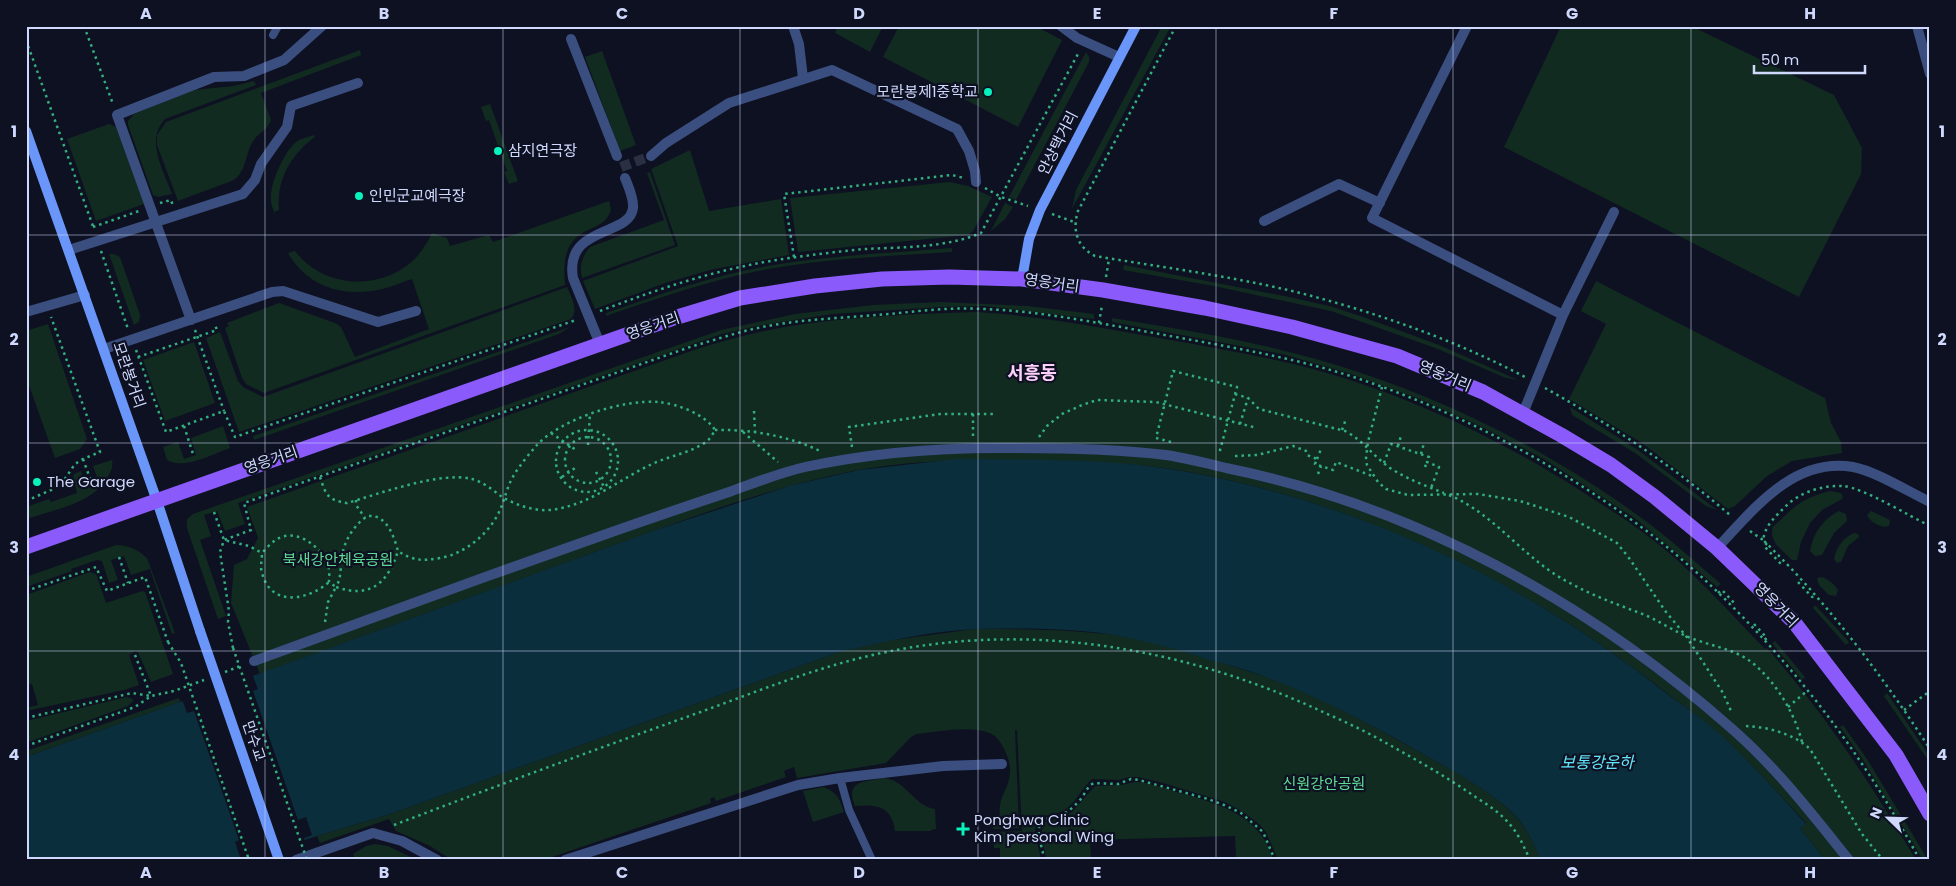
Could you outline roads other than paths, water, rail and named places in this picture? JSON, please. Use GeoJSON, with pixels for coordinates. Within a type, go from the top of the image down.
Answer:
{"type":"FeatureCollection","features":[{"type":"Feature","properties":{"kind":"main road","name":"안상택거리"},"geometry":{"type":"LineString","coordinates":[[1022,279],[1029,239],[1040,210],[1136,26]]}},
{"type":"Feature","properties":{"kind":"main road","name":"모란봉거리"},"geometry":{"type":"LineString","coordinates":[[26,130],[157,501],[200,631]]}},
{"type":"Feature","properties":{"kind":"main road","name":"영웅거리"},"geometry":{"type":"LineString","coordinates":[[26,547],[674,318],[740,298],[815,286],[891,279],[949,277],[1022,279],[1103,290],[1205,308],[1292,327],[1397,356],[1483,392],[1523,413],[1611,465],[1655,497],[1717,548],[1794,622],[1896,755],[1930,814]]}},
{"type":"Feature","properties":{"kind":"main road","name":"만수교"},"geometry":{"type":"LineString","coordinates":[[200,631],[279,860]]}},
{"type":"Feature","properties":{"kind":"street"},"geometry":{"type":"LineString","coordinates":[[191,320],[117,114],[214,77],[244,76],[284,60],[322,26]]}},
{"type":"Feature","properties":{"kind":"street"},"geometry":{"type":"LineString","coordinates":[[793,26],[799,44],[803,78]]}},
{"type":"Feature","properties":{"kind":"street"},"geometry":{"type":"LineString","coordinates":[[1061,26],[1084,41],[1119,57]]}},
{"type":"Feature","properties":{"kind":"street"},"geometry":{"type":"LineString","coordinates":[[1467,26],[1372,218],[1563,315]]}},
{"type":"Feature","properties":{"kind":"street"},"geometry":{"type":"LineString","coordinates":[[1917,26],[1930,74]]}},
{"type":"Feature","properties":{"kind":"street"},"geometry":{"type":"LineString","coordinates":[[571,38],[617,156]]}},
{"type":"Feature","properties":{"kind":"street"},"geometry":{"type":"LineString","coordinates":[[651,156],[666,143],[729,103],[832,70],[957,129],[969,151],[976,182]]}},
{"type":"Feature","properties":{"kind":"street"},"geometry":{"type":"LineString","coordinates":[[69,250],[243,194],[255,180],[261,164],[287,127],[291,106],[358,83]]}},
{"type":"Feature","properties":{"kind":"street"},"geometry":{"type":"LineString","coordinates":[[600,344],[573,278],[571,267],[574,257],[582,244],[594,235],[625,221],[632,214],[633,206],[625,178]]}},
{"type":"Feature","properties":{"kind":"street"},"geometry":{"type":"LineString","coordinates":[[1264,221],[1339,184],[1380,203]]}},
{"type":"Feature","properties":{"kind":"street"},"geometry":{"type":"LineString","coordinates":[[1523,413],[1563,315],[1614,212]]}},
{"type":"Feature","properties":{"kind":"street"},"geometry":{"type":"LineString","coordinates":[[104,349],[272,292],[283,291],[378,322],[416,311]]}},
{"type":"Feature","properties":{"kind":"street"},"geometry":{"type":"LineString","coordinates":[[26,312],[85,295]]}},
{"type":"Feature","properties":{"kind":"street"},"geometry":{"type":"LineString","coordinates":[[254,661],[647,519],[789,472],[853,457],[930,449],[973,448],[1115,451],[1169,456],[1274,477],[1362,505],[1445,539],[1551,596],[1600,627],[1681,686],[1732,729],[1802,802],[1849,860]]}},
{"type":"Feature","properties":{"kind":"street"},"geometry":{"type":"LineString","coordinates":[[1717,548],[1764,498],[1791,478],[1810,470],[1835,466],[1854,467],[1873,474],[1930,502]]}},
{"type":"Feature","properties":{"kind":"street"},"geometry":{"type":"LineString","coordinates":[[564,860],[798,785],[943,766],[1002,764]]}},
{"type":"Feature","properties":{"kind":"street"},"geometry":{"type":"LineString","coordinates":[[296,860],[373,833],[402,841],[437,860]]}},
{"type":"Feature","properties":{"kind":"lane"},"geometry":{"type":"LineString","coordinates":[[273,35],[278,26]]}},
{"type":"Feature","properties":{"kind":"lane"},"geometry":{"type":"LineString","coordinates":[[840,778],[849,810],[872,860]]}},
{"type":"Feature","properties":{"kind":"water","name":"보통강운하"},"geometry":{"type":"Polygon","coordinates":[[[956,459],[1098,462],[1182,471],[1248,485],[1312,503],[1374,525],[1435,550],[1494,580],[1552,613],[1608,650],[1708,725],[1723,737],[1776,790],[1806,824],[1800,828],[1825,860],[1541,860],[1521,822],[1511,811],[1484,790],[1392,736],[1303,692],[1245,670],[1134,639],[1076,631],[976,629],[941,632],[839,652],[387,815],[245,860],[26,860],[26,757],[653,531],[789,486],[859,470],[956,459]]]}},
{"type":"Feature","properties":{"kind":"tunnel"},"geometry":{"type":"LineString","coordinates":[[621,167],[651,156]]}},
{"type":"Feature","properties":{"kind":"place","name":"모란봉제1중학교"},"geometry":{"type":"Point","coordinates":[988,92]}},
{"type":"Feature","properties":{"kind":"place","name":"삼지연극장"},"geometry":{"type":"Point","coordinates":[498,151]}},
{"type":"Feature","properties":{"kind":"place","name":"인민군교예극장"},"geometry":{"type":"Point","coordinates":[359,196]}},
{"type":"Feature","properties":{"kind":"place","name":"The Garage"},"geometry":{"type":"Point","coordinates":[37,482]}},
{"type":"Feature","properties":{"kind":"place","name":"Ponghwa Clinic Kim personal Wing"},"geometry":{"type":"Point","coordinates":[963,829]}},
{"type":"Feature","properties":{"kind":"district","name":"서흥동"},"geometry":{"type":"Point","coordinates":[1032,373]}},
{"type":"Feature","properties":{"kind":"park label","name":"북새강안체육공원"},"geometry":{"type":"Point","coordinates":[338,560]}},
{"type":"Feature","properties":{"kind":"park label","name":"신원강안공원"},"geometry":{"type":"Point","coordinates":[1324,784]}}]}
